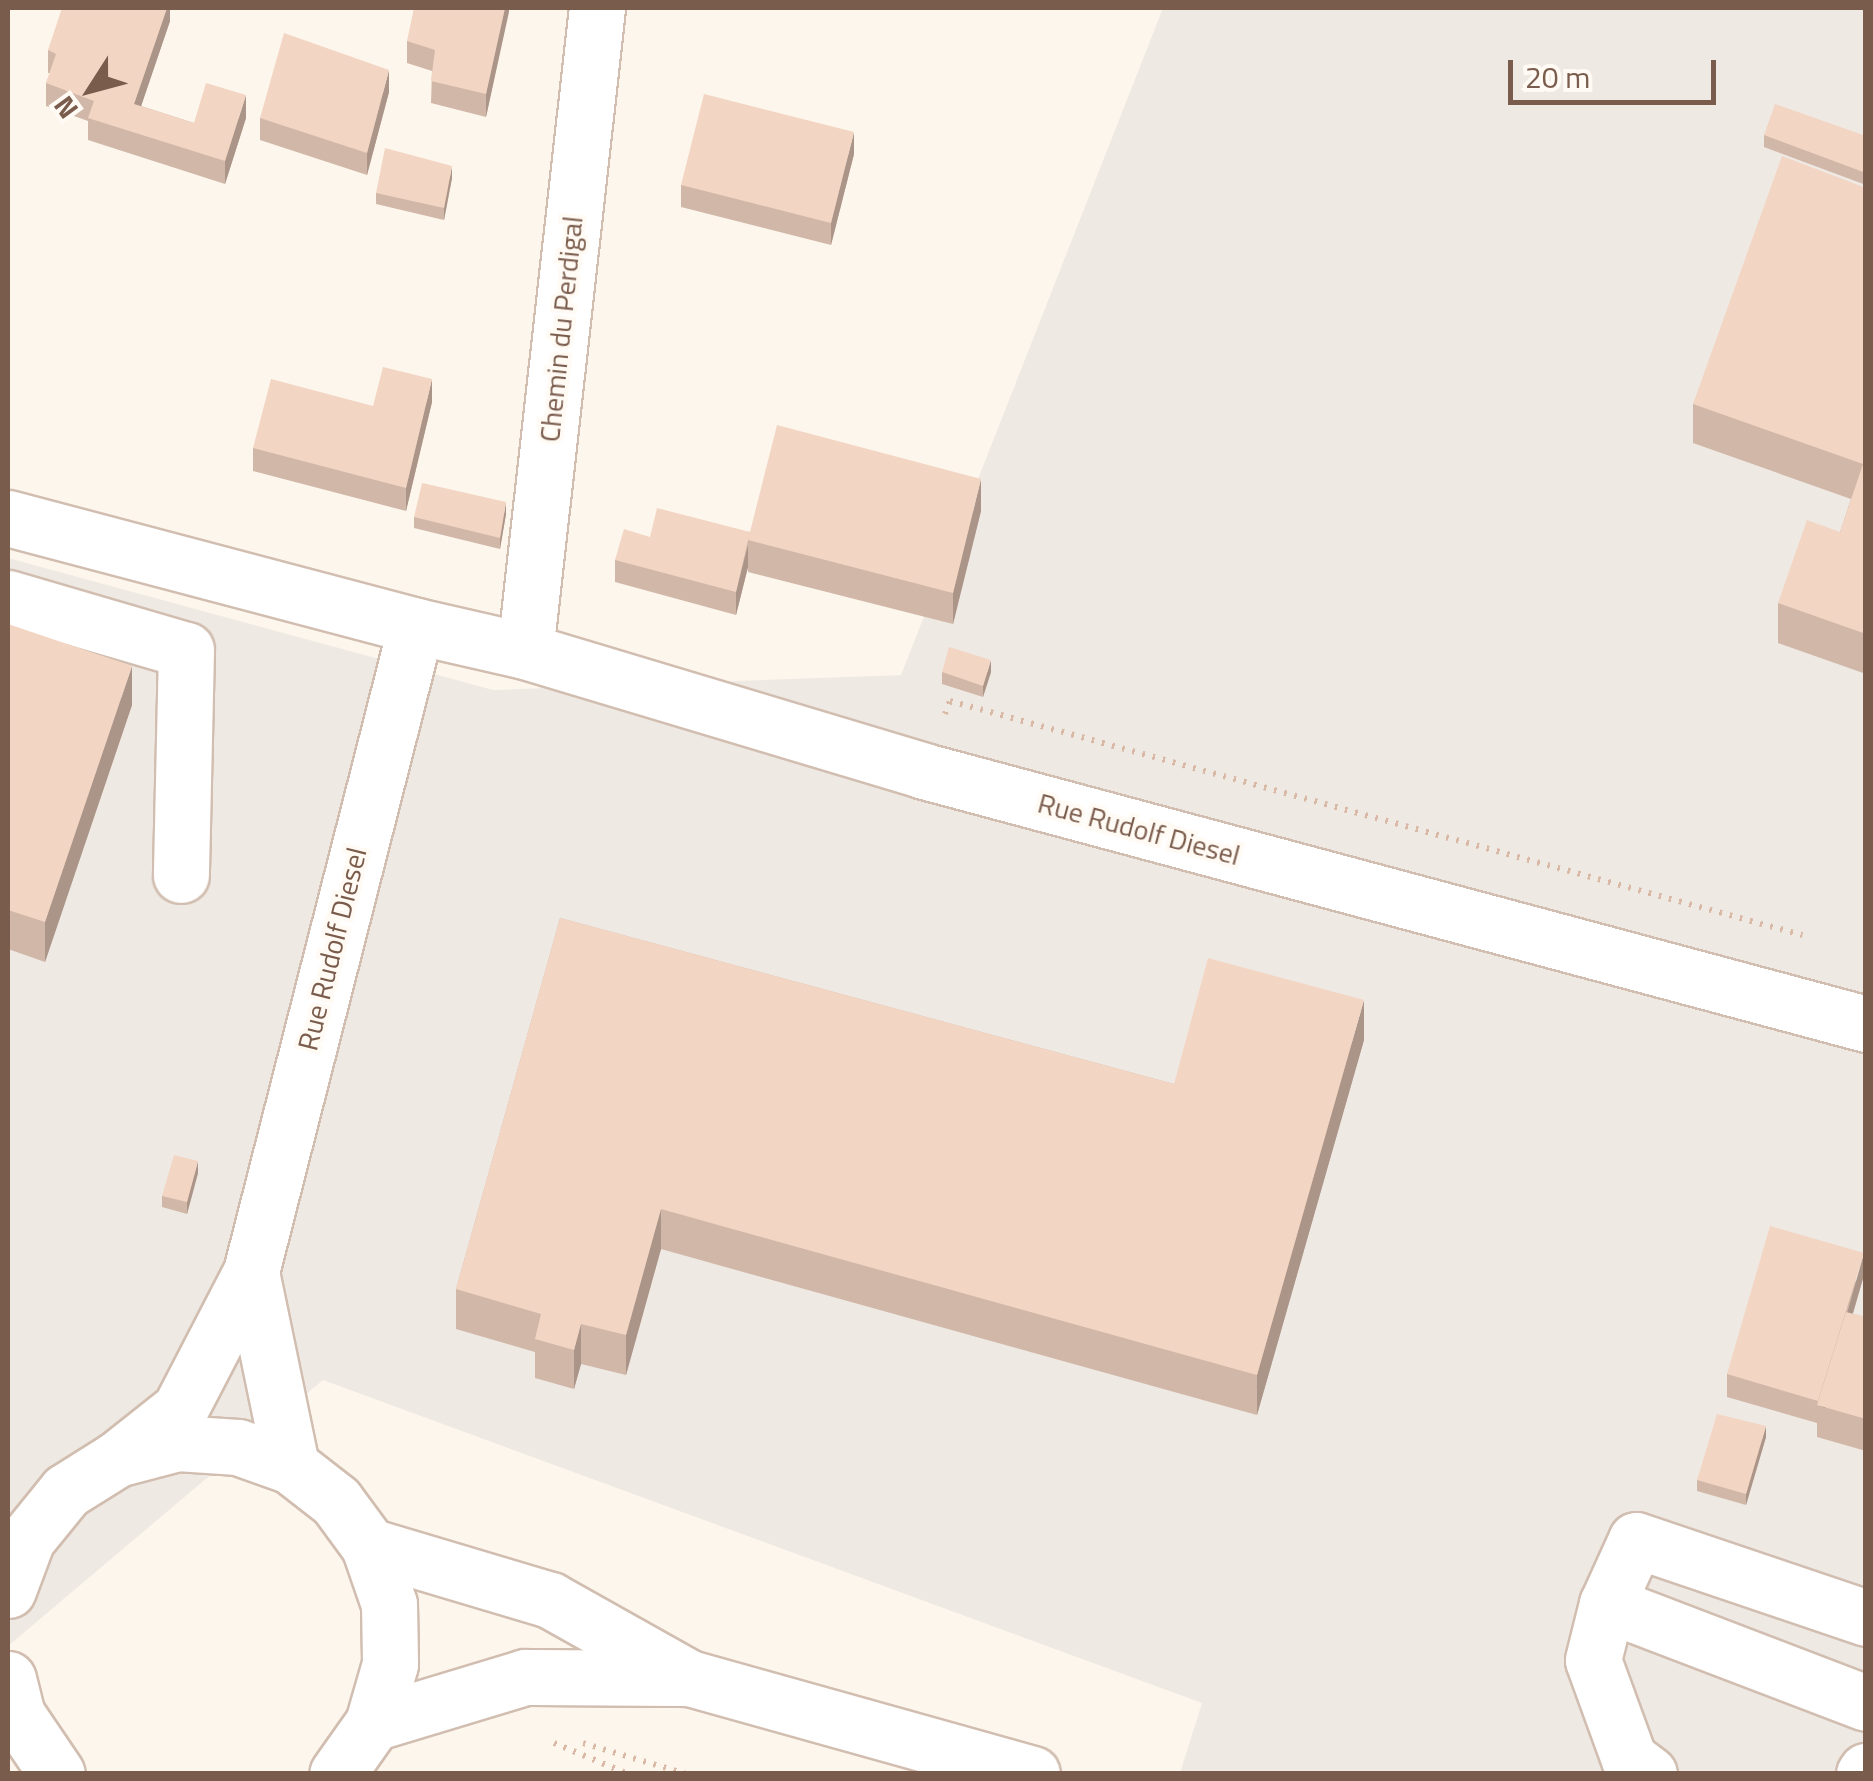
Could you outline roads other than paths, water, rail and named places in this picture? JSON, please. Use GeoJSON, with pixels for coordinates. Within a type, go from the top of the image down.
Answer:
{"type":"FeatureCollection","features":[{"type":"Feature","properties":{"kind":"street","name":"Chemin du Perdigal"},"geometry":{"type":"LineString","coordinates":[[524,651],[598,8]]}},
{"type":"Feature","properties":{"kind":"street","name":"Rue Rudolf Diesel"},"geometry":{"type":"LineString","coordinates":[[8,518],[524,651],[924,771],[1866,1024]]}},
{"type":"Feature","properties":{"kind":"street"},"geometry":{"type":"LineString","coordinates":[[8,598],[186,650],[180,875]]}},
{"type":"Feature","properties":{"kind":"street","name":"Rue Rudolf Diesel"},"geometry":{"type":"LineString","coordinates":[[118,1458],[180,1409],[250,1272],[416,626]]}},
{"type":"Feature","properties":{"kind":"street","name":"Rue Rudolf Diesel"},"geometry":{"type":"LineString","coordinates":[[250,1272],[291,1466]]}},
{"type":"Feature","properties":{"kind":"street"},"geometry":{"type":"LineString","coordinates":[[8,1590],[27,1539],[66,1491],[118,1458],[177,1443],[238,1447],[291,1466],[336,1501],[369,1546],[390,1619],[390,1664],[374,1723],[337,1774]]}},
{"type":"Feature","properties":{"kind":"street"},"geometry":{"type":"LineString","coordinates":[[1649,1774],[1629,1759],[1593,1660],[1608,1604],[1636,1540],[1866,1618]]}},
{"type":"Feature","properties":{"kind":"street"},"geometry":{"type":"LineString","coordinates":[[369,1546],[550,1600],[689,1678],[1032,1774]]}},
{"type":"Feature","properties":{"kind":"street"},"geometry":{"type":"LineString","coordinates":[[1608,1604],[1866,1703]]}},
{"type":"Feature","properties":{"kind":"street"},"geometry":{"type":"LineString","coordinates":[[374,1723],[524,1677],[689,1678]]}},
{"type":"Feature","properties":{"kind":"street"},"geometry":{"type":"LineString","coordinates":[[8,1679],[17,1715],[57,1774]]}}]}
